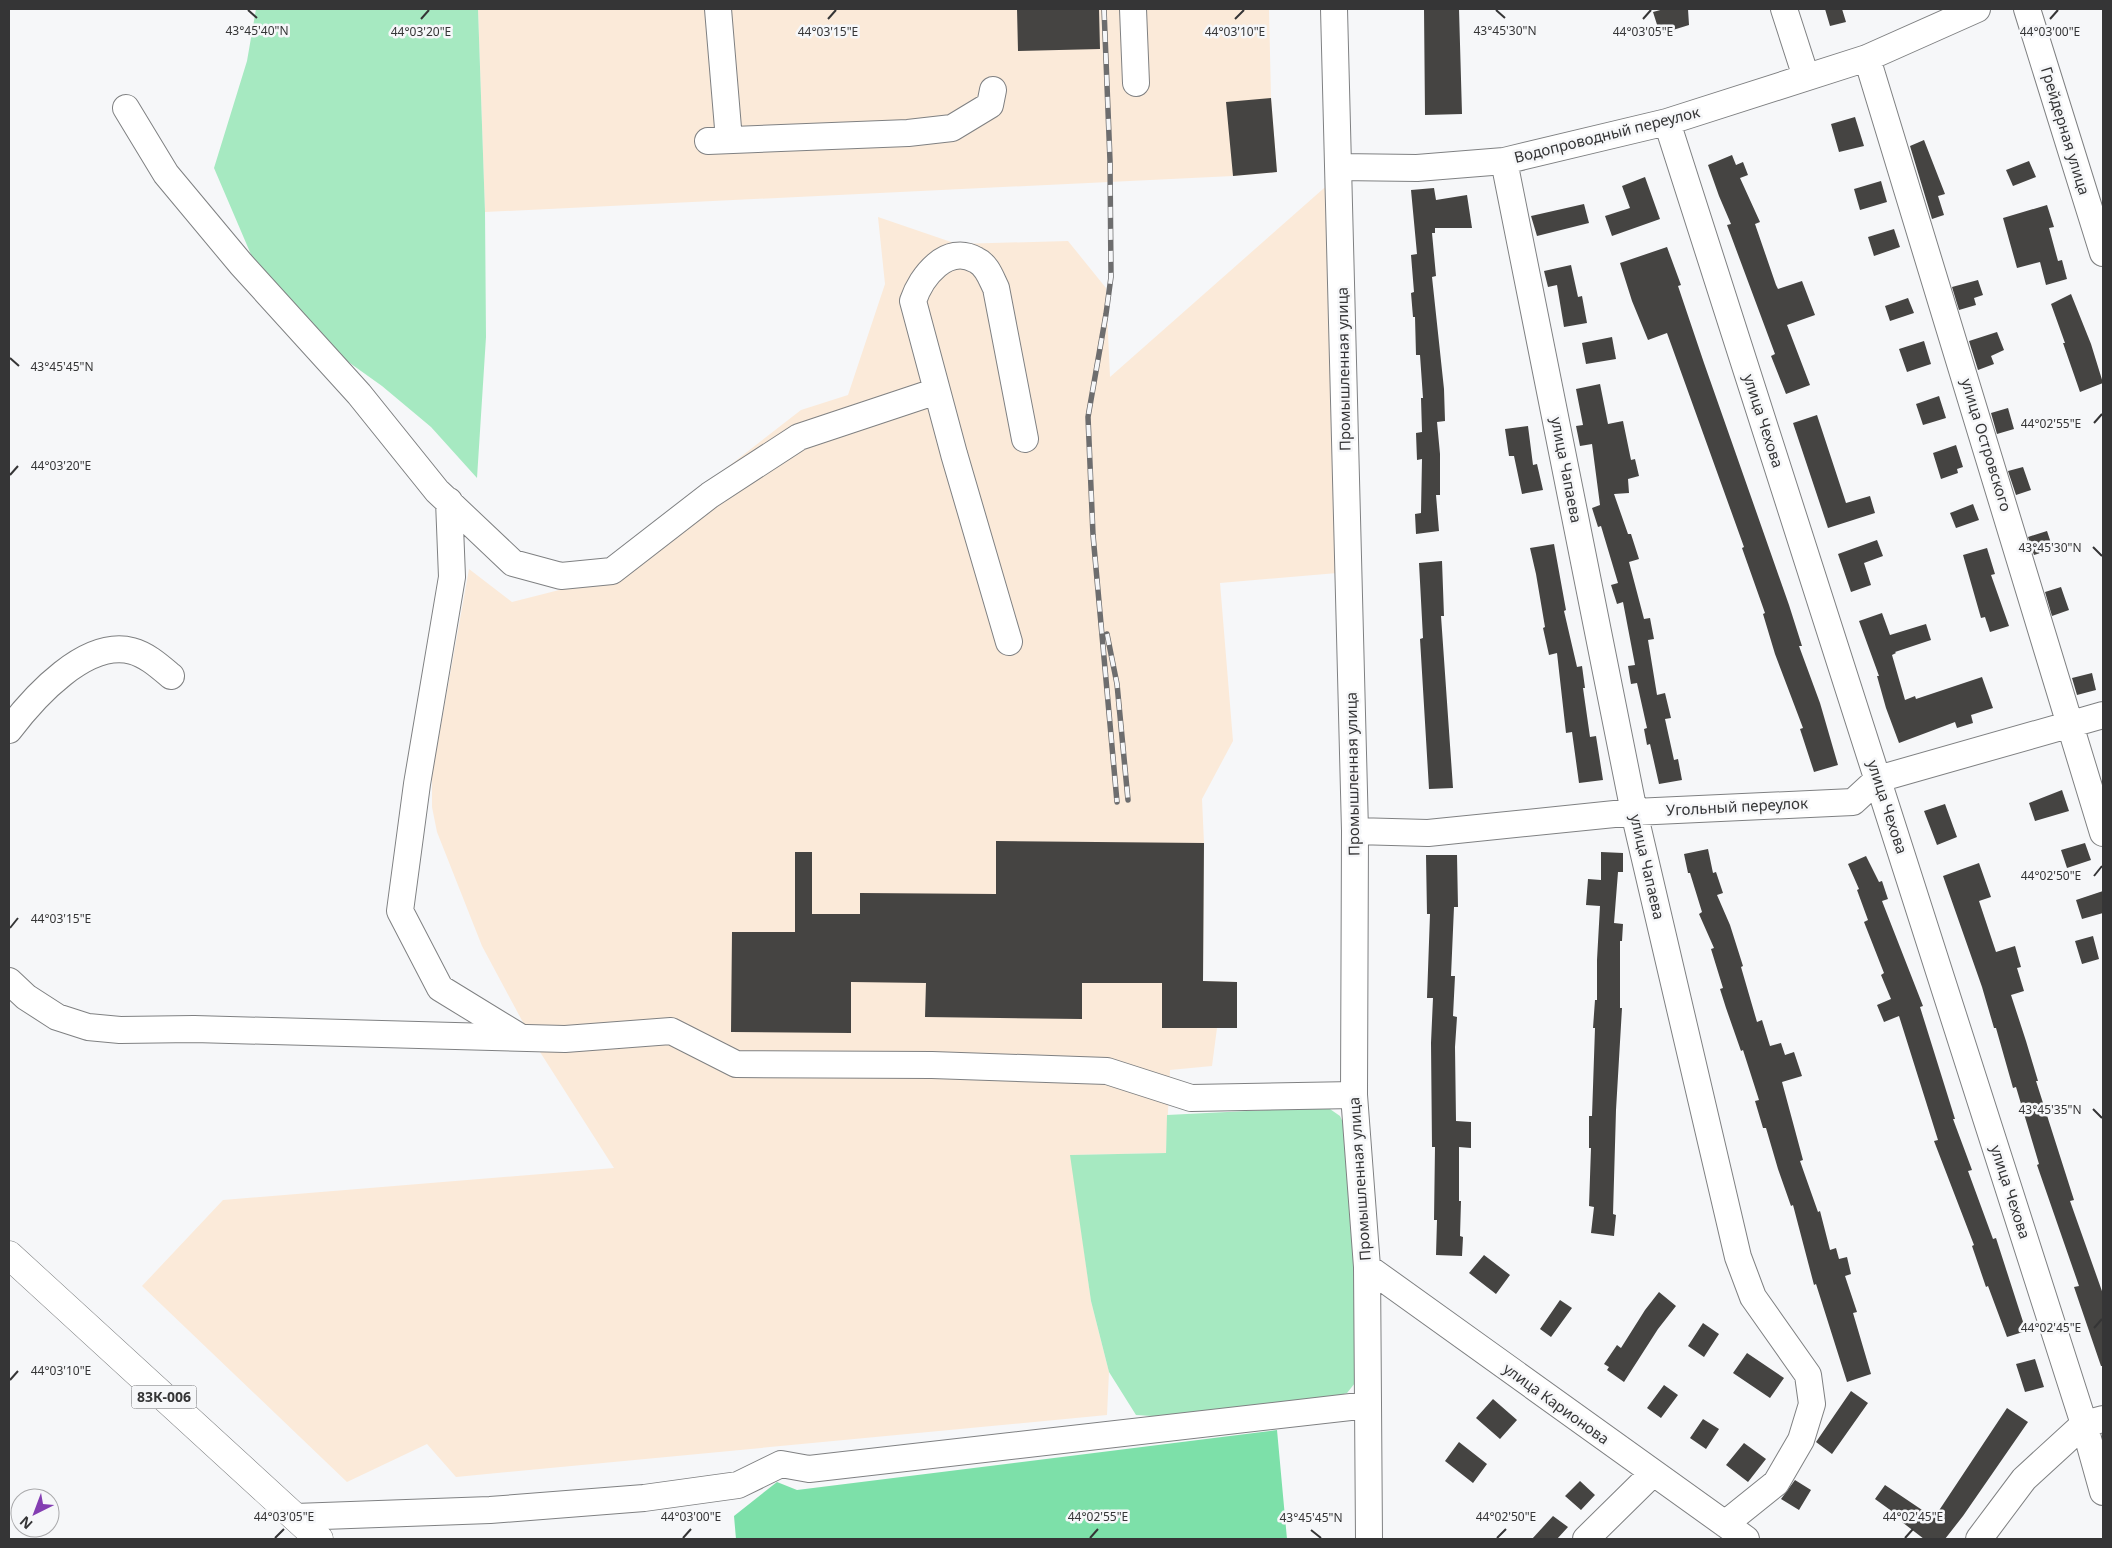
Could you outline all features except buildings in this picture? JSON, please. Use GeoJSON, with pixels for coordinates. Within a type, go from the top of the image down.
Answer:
{"type":"FeatureCollection","features":[{"type":"Feature","properties":{"kind":"main road","name":"83К-006"},"geometry":{"type":"LineString","coordinates":[[9,1254],[319,1539]]}},
{"type":"Feature","properties":{"kind":"street"},"geometry":{"type":"LineString","coordinates":[[718,9],[718,141],[908,132],[952,128],[990,106],[992,90]]}},
{"type":"Feature","properties":{"kind":"street"},"geometry":{"type":"LineString","coordinates":[[1133,9],[1136,82]]}},
{"type":"Feature","properties":{"kind":"street","name":"Промышленная улица"},"geometry":{"type":"LineString","coordinates":[[1334,9],[1355,831],[1354,1095],[1367,1267],[1369,1539]]}},
{"type":"Feature","properties":{"kind":"street"},"geometry":{"type":"LineString","coordinates":[[1784,9],[1806,77]]}},
{"type":"Feature","properties":{"kind":"street","name":"Водопроводный переулок"},"geometry":{"type":"LineString","coordinates":[[1339,166],[1418,168],[1504,161],[1667,122],[1867,58],[1977,9]]}},
{"type":"Feature","properties":{"kind":"street","name":"Грейдерная улица"},"geometry":{"type":"LineString","coordinates":[[2027,9],[2103,252]]}},
{"type":"Feature","properties":{"kind":"street","name":"улица Островского"},"geometry":{"type":"LineString","coordinates":[[1867,58],[2103,833]]}},
{"type":"Feature","properties":{"kind":"street"},"geometry":{"type":"LineString","coordinates":[[126,108],[166,174],[241,264],[359,394],[437,491],[513,563],[561,576],[612,571],[710,495],[799,437],[937,391]]}},
{"type":"Feature","properties":{"kind":"street","name":"улица Чехова"},"geometry":{"type":"LineString","coordinates":[[1667,122],[1878,779],[2094,1422],[2103,1492]]}},
{"type":"Feature","properties":{"kind":"street","name":"улица Чапаева"},"geometry":{"type":"LineString","coordinates":[[1504,161],[1634,812],[1738,1256],[1753,1297],[1808,1375],[1812,1404],[1801,1440],[1776,1483],[1725,1524]]}},
{"type":"Feature","properties":{"kind":"street"},"geometry":{"type":"LineString","coordinates":[[1009,642],[913,301],[917,288],[940,261],[950,257],[963,256],[976,260],[988,272],[996,288],[1025,439]]}},
{"type":"Feature","properties":{"kind":"street"},"geometry":{"type":"LineString","coordinates":[[449,502],[452,577],[418,784],[400,912],[440,988],[520,1038]]}},
{"type":"Feature","properties":{"kind":"street"},"geometry":{"type":"LineString","coordinates":[[9,730],[32,703],[58,678],[99,652],[118,649],[132,651],[146,657],[171,676]]}},
{"type":"Feature","properties":{"kind":"street","name":"Угольный переулок"},"geometry":{"type":"LineString","coordinates":[[1355,831],[1428,833],[1634,812],[1853,802],[1878,779],[2103,715]]}},
{"type":"Feature","properties":{"kind":"street"},"geometry":{"type":"LineString","coordinates":[[9,981],[26,997],[57,1017],[88,1027],[120,1030],[565,1039],[671,1031],[736,1064],[932,1066],[1107,1071],[1191,1098],[1354,1095]]}},
{"type":"Feature","properties":{"kind":"street","name":"улица Карионова"},"geometry":{"type":"LineString","coordinates":[[1367,1267],[1746,1539]]}},
{"type":"Feature","properties":{"kind":"street"},"geometry":{"type":"LineString","coordinates":[[295,1517],[490,1510],[644,1498],[738,1485],[781,1464],[810,1469],[1368,1405]]}},
{"type":"Feature","properties":{"kind":"street"},"geometry":{"type":"LineString","coordinates":[[1979,1539],[2024,1479],[2094,1422]]}},
{"type":"Feature","properties":{"kind":"street"},"geometry":{"type":"LineString","coordinates":[[1586,1539],[1653,1473]]}},
{"type":"Feature","properties":{"kind":"shaded area"},"geometry":{"type":"Polygon","coordinates":[[[478,9],[1269,9],[1271,98],[1277,172],[1233,176],[485,212],[478,9]]]}},
{"type":"Feature","properties":{"kind":"shaded area"},"geometry":{"type":"Polygon","coordinates":[[[1340,174],[1349,572],[1220,583],[1233,741],[1202,799],[1204,843],[1203,981],[1237,982],[1237,1028],[1217,1028],[1212,1066],[1170,1070],[1166,1153],[1071,1155],[1091,1301],[1109,1372],[1107,1415],[456,1477],[427,1444],[347,1482],[142,1286],[223,1200],[614,1168],[533,1041],[482,946],[437,832],[432,807],[432,775],[469,569],[512,602],[575,586],[801,410],[848,395],[885,284],[878,217],[957,244],[1068,241],[1106,288],[1110,377],[1340,174]]]}},
{"type":"Feature","properties":{"kind":"green space"},"geometry":{"type":"Polygon","coordinates":[[[256,9],[478,9],[485,212],[486,337],[477,478],[431,427],[382,386],[333,351],[282,327],[214,168],[247,61],[256,9]]]}},
{"type":"Feature","properties":{"kind":"green space"},"geometry":{"type":"Polygon","coordinates":[[[1327,1107],[1340,1116],[1348,1133],[1354,1278],[1355,1383],[1347,1393],[1327,1399],[1200,1419],[1136,1415],[1109,1372],[1091,1301],[1070,1155],[1166,1153],[1167,1115],[1327,1107]]]}},
{"type":"Feature","properties":{"kind":"green space"},"geometry":{"type":"Polygon","coordinates":[[[1277,1430],[1287,1539],[736,1539],[734,1516],[777,1482],[797,1490],[1277,1430]]]}},
{"type":"Feature","properties":{"kind":"railway"},"geometry":{"type":"LineString","coordinates":[[1104,9],[1110,161],[1111,277],[1088,417],[1093,535],[1117,802]]}},
{"type":"Feature","properties":{"kind":"railway"},"geometry":{"type":"LineString","coordinates":[[1107,634],[1117,684],[1128,800]]}}]}
